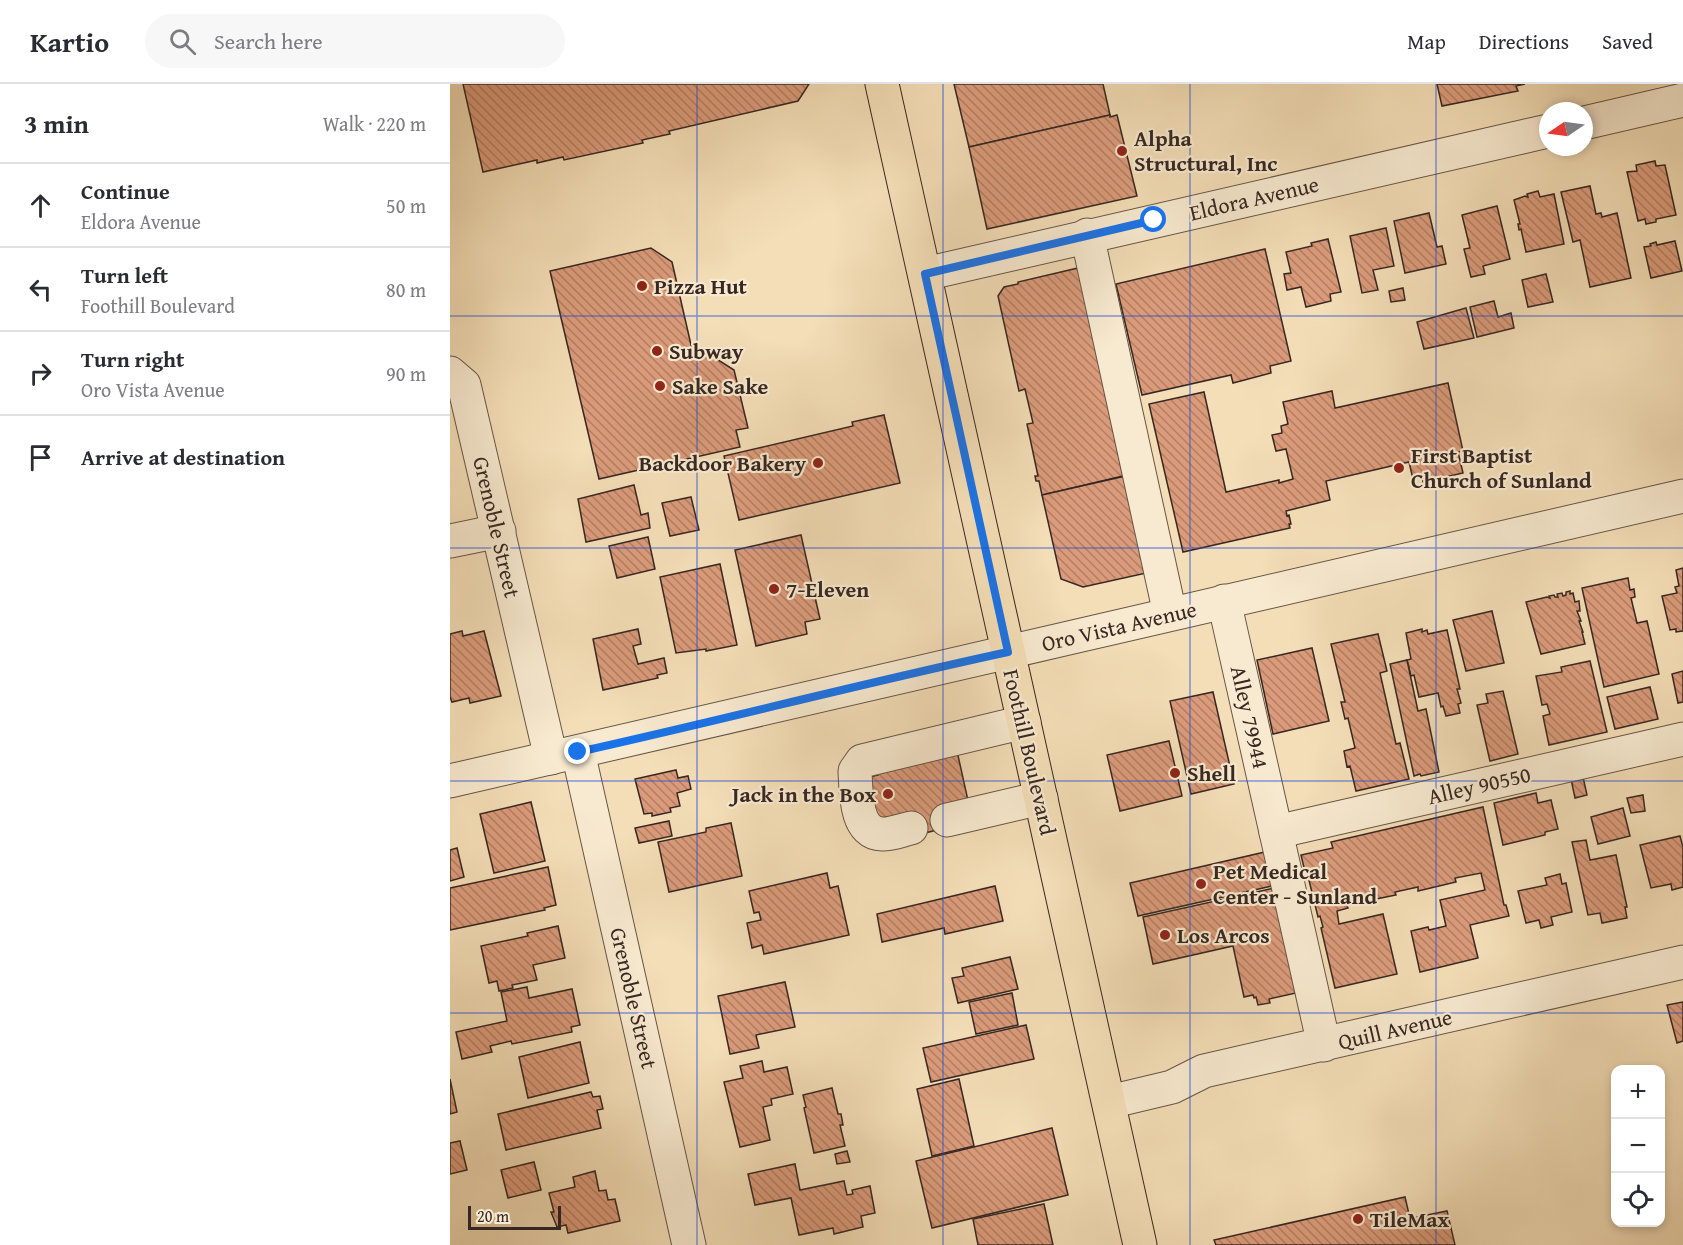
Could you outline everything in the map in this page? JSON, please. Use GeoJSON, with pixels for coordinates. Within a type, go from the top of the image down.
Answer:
{"type":"FeatureCollection","features":[{"type":"Feature","properties":{"kind":"main road","name":"Foothill Boulevard"},"geometry":{"type":"LineString","coordinates":[[882,84],[1140,1245]]}},
{"type":"Feature","properties":{"kind":"street"},"geometry":{"type":"LineString","coordinates":[[1593,121],[1683,100]]}},
{"type":"Feature","properties":{"kind":"street","name":"Eldora Avenue"},"geometry":{"type":"LineString","coordinates":[[925,274],[1539,133]]}},
{"type":"Feature","properties":{"kind":"street"},"geometry":{"type":"LineString","coordinates":[[1087,236],[1170,614]]}},
{"type":"Feature","properties":{"kind":"street","name":"Grenoble Street"},"geometry":{"type":"LineString","coordinates":[[450,373],[464,385],[498,531],[565,755],[689,1245]]}},
{"type":"Feature","properties":{"kind":"street","name":"Oro Vista Avenue"},"geometry":{"type":"LineString","coordinates":[[450,781],[1683,496]]}},
{"type":"Feature","properties":{"kind":"street"},"geometry":{"type":"LineString","coordinates":[[450,541],[498,531]]}},
{"type":"Feature","properties":{"kind":"street","name":"Alley 79944"},"geometry":{"type":"LineString","coordinates":[[1224,602],[1324,1046]]}},
{"type":"Feature","properties":{"kind":"street"},"geometry":{"type":"LineString","coordinates":[[911,828],[883,834],[870,831],[864,824],[855,771],[862,761],[1024,722]]}},
{"type":"Feature","properties":{"kind":"street","name":"Alley 90550"},"geometry":{"type":"LineString","coordinates":[[1276,832],[1683,739]]}},
{"type":"Feature","properties":{"kind":"street"},"geometry":{"type":"LineString","coordinates":[[947,820],[1041,798]]}},
{"type":"Feature","properties":{"kind":"street","name":"Quill Avenue"},"geometry":{"type":"LineString","coordinates":[[1109,1102],[1172,1088],[1204,1071],[1324,1046],[1683,962]]}},
{"type":"Feature","properties":{"kind":"building"},"geometry":{"type":"Polygon","coordinates":[[[463,84],[809,84],[798,101],[669,131],[670,134],[642,140],[643,143],[564,160],[563,157],[537,163],[537,160],[483,172],[463,84]]]}},
{"type":"Feature","properties":{"kind":"building"},"geometry":{"type":"Polygon","coordinates":[[[954,84],[1103,84],[1110,115],[969,147],[954,84]]]}},
{"type":"Feature","properties":{"kind":"building"},"geometry":{"type":"Polygon","coordinates":[[[1437,84],[1525,84],[1516,86],[1518,91],[1442,106],[1437,84]]]}},
{"type":"Feature","properties":{"kind":"building"},"geometry":{"type":"Polygon","coordinates":[[[1110,115],[1110,117],[1117,115],[1137,196],[987,229],[969,147],[1110,115]]]}},
{"type":"Feature","properties":{"kind":"building"},"geometry":{"type":"Polygon","coordinates":[[[1655,161],[1656,166],[1665,165],[1676,215],[1656,219],[1656,222],[1646,224],[1645,219],[1638,221],[1627,172],[1637,171],[1636,165],[1655,161]]]}},
{"type":"Feature","properties":{"kind":"building"},"geometry":{"type":"Polygon","coordinates":[[[1590,186],[1596,214],[1601,213],[1602,217],[1617,213],[1631,278],[1590,287],[1580,240],[1573,242],[1561,192],[1590,186]]]}},
{"type":"Feature","properties":{"kind":"building"},"geometry":{"type":"Polygon","coordinates":[[[1538,191],[1540,197],[1554,194],[1564,244],[1526,252],[1521,229],[1519,230],[1518,224],[1520,224],[1514,200],[1528,197],[1527,194],[1538,191]]]}},
{"type":"Feature","properties":{"kind":"building"},"geometry":{"type":"Polygon","coordinates":[[[1497,206],[1510,259],[1483,266],[1485,274],[1471,277],[1464,249],[1470,248],[1462,215],[1497,206]]]}},
{"type":"Feature","properties":{"kind":"building"},"geometry":{"type":"Polygon","coordinates":[[[1429,213],[1437,247],[1442,246],[1446,264],[1405,273],[1394,221],[1429,213]]]}},
{"type":"Feature","properties":{"kind":"building"},"geometry":{"type":"Polygon","coordinates":[[[1386,228],[1394,266],[1373,270],[1378,290],[1362,293],[1350,236],[1386,228]]]}},
{"type":"Feature","properties":{"kind":"building"},"geometry":{"type":"Polygon","coordinates":[[[1328,239],[1341,292],[1330,294],[1331,301],[1306,307],[1301,287],[1287,290],[1284,274],[1291,273],[1286,252],[1312,246],[1311,243],[1328,239]]]}},
{"type":"Feature","properties":{"kind":"building"},"geometry":{"type":"Polygon","coordinates":[[[1675,241],[1682,271],[1651,278],[1644,247],[1656,242],[1657,245],[1675,241]]]}},
{"type":"Feature","properties":{"kind":"building"},"geometry":{"type":"Polygon","coordinates":[[[651,248],[672,262],[694,358],[709,354],[734,370],[748,428],[736,430],[740,447],[599,479],[550,271],[651,248]]]}},
{"type":"Feature","properties":{"kind":"building"},"geometry":{"type":"Polygon","coordinates":[[[1265,249],[1291,361],[1270,366],[1271,373],[1233,383],[1231,375],[1142,395],[1116,284],[1265,249]]]}},
{"type":"Feature","properties":{"kind":"building"},"geometry":{"type":"Polygon","coordinates":[[[1078,268],[1123,476],[1042,495],[1039,481],[1036,481],[1035,476],[1038,476],[1027,424],[1033,423],[1025,389],[1019,391],[998,296],[1004,287],[1018,284],[1018,282],[1078,268]]]}},
{"type":"Feature","properties":{"kind":"building"},"geometry":{"type":"Polygon","coordinates":[[[1546,274],[1553,302],[1528,307],[1522,280],[1546,274]]]}},
{"type":"Feature","properties":{"kind":"building"},"geometry":{"type":"Polygon","coordinates":[[[1403,288],[1405,300],[1391,302],[1389,291],[1403,288]]]}},
{"type":"Feature","properties":{"kind":"building"},"geometry":{"type":"Polygon","coordinates":[[[1494,301],[1498,317],[1511,313],[1514,328],[1477,337],[1470,307],[1494,301]]]}},
{"type":"Feature","properties":{"kind":"building"},"geometry":{"type":"Polygon","coordinates":[[[1466,308],[1474,338],[1424,349],[1417,322],[1466,308]]]}},
{"type":"Feature","properties":{"kind":"building"},"geometry":{"type":"Polygon","coordinates":[[[1448,383],[1463,451],[1458,452],[1463,473],[1423,482],[1422,477],[1413,479],[1409,462],[1326,481],[1330,500],[1286,511],[1287,516],[1289,515],[1290,528],[1183,552],[1149,404],[1204,392],[1226,492],[1293,479],[1286,449],[1276,451],[1272,435],[1282,433],[1281,426],[1288,424],[1283,402],[1332,391],[1335,408],[1448,383]]]}},
{"type":"Feature","properties":{"kind":"building"},"geometry":{"type":"Polygon","coordinates":[[[884,415],[900,483],[739,520],[724,456],[853,426],[852,422],[884,415]]]}},
{"type":"Feature","properties":{"kind":"building"},"geometry":{"type":"Polygon","coordinates":[[[1130,475],[1151,572],[1083,587],[1061,579],[1042,495],[1130,475]]]}},
{"type":"Feature","properties":{"kind":"building"},"geometry":{"type":"Polygon","coordinates":[[[634,485],[641,515],[648,513],[650,528],[586,542],[578,499],[634,485]]]}},
{"type":"Feature","properties":{"kind":"building"},"geometry":{"type":"Polygon","coordinates":[[[691,497],[699,530],[670,536],[662,503],[691,497]]]}},
{"type":"Feature","properties":{"kind":"building"},"geometry":{"type":"Polygon","coordinates":[[[801,535],[820,619],[805,622],[807,634],[756,646],[735,550],[801,535]]]}},
{"type":"Feature","properties":{"kind":"building"},"geometry":{"type":"Polygon","coordinates":[[[648,537],[655,569],[617,578],[609,546],[648,537]]]}},
{"type":"Feature","properties":{"kind":"building"},"geometry":{"type":"Polygon","coordinates":[[[720,564],[737,645],[706,651],[706,649],[676,653],[660,577],[720,564]]]}},
{"type":"Feature","properties":{"kind":"building"},"geometry":{"type":"Polygon","coordinates":[[[1683,568],[1683,631],[1676,632],[1676,629],[1670,630],[1662,596],[1677,593],[1675,587],[1679,586],[1676,570],[1683,568]]]}},
{"type":"Feature","properties":{"kind":"building"},"geometry":{"type":"Polygon","coordinates":[[[1628,578],[1630,590],[1634,589],[1635,597],[1631,598],[1637,623],[1647,621],[1659,674],[1604,687],[1582,588],[1628,578]]]}},
{"type":"Feature","properties":{"kind":"building"},"geometry":{"type":"Polygon","coordinates":[[[1570,591],[1570,594],[1573,593],[1575,602],[1579,601],[1580,611],[1577,611],[1585,644],[1541,654],[1526,602],[1550,598],[1549,596],[1554,595],[1558,597],[1557,594],[1562,593],[1563,596],[1570,591]]]}},
{"type":"Feature","properties":{"kind":"building"},"geometry":{"type":"Polygon","coordinates":[[[1492,611],[1504,663],[1466,671],[1453,620],[1492,611]]]}},
{"type":"Feature","properties":{"kind":"building"},"geometry":{"type":"Polygon","coordinates":[[[638,629],[641,644],[633,646],[638,664],[664,658],[667,673],[657,675],[658,678],[603,690],[593,639],[638,629]]]}},
{"type":"Feature","properties":{"kind":"building"},"geometry":{"type":"Polygon","coordinates":[[[1422,629],[1422,632],[1427,630],[1428,634],[1447,630],[1460,689],[1457,689],[1461,703],[1458,704],[1460,713],[1446,716],[1438,693],[1419,697],[1414,675],[1411,676],[1407,660],[1411,659],[1406,633],[1422,629]]]}},
{"type":"Feature","properties":{"kind":"building"},"geometry":{"type":"Polygon","coordinates":[[[462,631],[463,636],[484,631],[501,696],[470,703],[469,698],[452,702],[450,697],[450,634],[462,631]]]}},
{"type":"Feature","properties":{"kind":"building"},"geometry":{"type":"Polygon","coordinates":[[[1378,634],[1387,671],[1380,673],[1396,744],[1400,743],[1409,779],[1356,791],[1344,751],[1355,748],[1348,718],[1345,719],[1341,702],[1345,702],[1331,644],[1378,634]]]}},
{"type":"Feature","properties":{"kind":"building"},"geometry":{"type":"Polygon","coordinates":[[[1312,648],[1329,721],[1273,734],[1257,660],[1312,648]]]}},
{"type":"Feature","properties":{"kind":"building"},"geometry":{"type":"Polygon","coordinates":[[[1407,660],[1418,711],[1426,709],[1439,772],[1421,776],[1420,774],[1414,776],[1390,664],[1407,660]]]}},
{"type":"Feature","properties":{"kind":"building"},"geometry":{"type":"Polygon","coordinates":[[[1590,661],[1607,732],[1549,745],[1543,716],[1550,714],[1547,704],[1542,705],[1536,676],[1562,672],[1561,667],[1590,661]]]}},
{"type":"Feature","properties":{"kind":"building"},"geometry":{"type":"Polygon","coordinates":[[[1683,671],[1683,702],[1678,703],[1672,674],[1683,671]]]}},
{"type":"Feature","properties":{"kind":"building"},"geometry":{"type":"Polygon","coordinates":[[[1650,687],[1658,719],[1615,729],[1607,697],[1650,687]]]}},
{"type":"Feature","properties":{"kind":"building"},"geometry":{"type":"Polygon","coordinates":[[[1503,691],[1518,754],[1490,761],[1477,705],[1488,703],[1486,694],[1503,691]]]}},
{"type":"Feature","properties":{"kind":"building"},"geometry":{"type":"Polygon","coordinates":[[[1213,692],[1234,784],[1191,794],[1170,701],[1213,692]]]}},
{"type":"Feature","properties":{"kind":"building"},"geometry":{"type":"Polygon","coordinates":[[[1169,741],[1182,796],[1120,811],[1107,755],[1169,741]]]}},
{"type":"Feature","properties":{"kind":"building"},"geometry":{"type":"Polygon","coordinates":[[[957,751],[969,805],[949,827],[913,836],[876,824],[865,778],[878,775],[876,770],[957,751]]]}},
{"type":"Feature","properties":{"kind":"building"},"geometry":{"type":"Polygon","coordinates":[[[676,770],[678,778],[688,776],[691,789],[677,793],[680,806],[670,808],[671,812],[652,816],[652,813],[644,814],[635,779],[676,770]]]}},
{"type":"Feature","properties":{"kind":"building"},"geometry":{"type":"Polygon","coordinates":[[[1583,777],[1587,795],[1575,798],[1571,779],[1583,777]]]}},
{"type":"Feature","properties":{"kind":"building"},"geometry":{"type":"Polygon","coordinates":[[[1536,793],[1538,803],[1551,800],[1558,829],[1545,832],[1545,835],[1503,845],[1494,803],[1536,793]]]}},
{"type":"Feature","properties":{"kind":"building"},"geometry":{"type":"Polygon","coordinates":[[[1643,795],[1645,811],[1631,813],[1627,798],[1643,795]]]}},
{"type":"Feature","properties":{"kind":"building"},"geometry":{"type":"Polygon","coordinates":[[[531,802],[545,861],[494,873],[480,814],[531,802]]]}},
{"type":"Feature","properties":{"kind":"building"},"geometry":{"type":"Polygon","coordinates":[[[1483,807],[1504,905],[1506,905],[1509,916],[1470,925],[1478,958],[1420,972],[1411,931],[1446,926],[1440,900],[1485,890],[1481,873],[1455,878],[1456,882],[1418,891],[1418,887],[1395,892],[1396,895],[1376,899],[1376,896],[1346,903],[1348,908],[1337,911],[1339,924],[1383,914],[1397,974],[1335,988],[1321,928],[1323,927],[1320,916],[1318,917],[1301,855],[1333,848],[1331,842],[1483,807]]]}},
{"type":"Feature","properties":{"kind":"building"},"geometry":{"type":"Polygon","coordinates":[[[1623,808],[1630,836],[1598,844],[1591,817],[1623,808]]]}},
{"type":"Feature","properties":{"kind":"building"},"geometry":{"type":"Polygon","coordinates":[[[669,821],[672,836],[639,843],[635,828],[669,821]]]}},
{"type":"Feature","properties":{"kind":"building"},"geometry":{"type":"Polygon","coordinates":[[[731,823],[742,876],[669,892],[658,842],[706,832],[706,828],[731,823]]]}},
{"type":"Feature","properties":{"kind":"building"},"geometry":{"type":"Polygon","coordinates":[[[1680,836],[1683,847],[1683,887],[1672,890],[1671,884],[1651,888],[1640,845],[1680,836]]]}},
{"type":"Feature","properties":{"kind":"building"},"geometry":{"type":"Polygon","coordinates":[[[1586,840],[1590,860],[1616,855],[1627,907],[1625,907],[1627,918],[1602,923],[1600,913],[1588,915],[1572,842],[1586,840]]]}},
{"type":"Feature","properties":{"kind":"building"},"geometry":{"type":"Polygon","coordinates":[[[457,848],[464,877],[450,881],[450,850],[457,848]]]}},
{"type":"Feature","properties":{"kind":"building","name":"Pet Medical Center - Sunland"},"geometry":{"type":"Polygon","coordinates":[[[1265,852],[1272,886],[1138,916],[1130,883],[1265,852]]]}},
{"type":"Feature","properties":{"kind":"building"},"geometry":{"type":"Polygon","coordinates":[[[548,867],[556,905],[544,908],[545,910],[450,930],[450,888],[548,867]]]}},
{"type":"Feature","properties":{"kind":"building"},"geometry":{"type":"Polygon","coordinates":[[[827,873],[830,888],[838,886],[849,935],[764,954],[762,945],[752,948],[747,923],[761,920],[759,912],[754,913],[749,891],[827,873]]]}},
{"type":"Feature","properties":{"kind":"building"},"geometry":{"type":"Polygon","coordinates":[[[1560,874],[1562,884],[1566,883],[1572,912],[1551,917],[1553,925],[1541,928],[1539,920],[1526,923],[1518,891],[1547,885],[1545,878],[1560,874]]]}},
{"type":"Feature","properties":{"kind":"building"},"geometry":{"type":"Polygon","coordinates":[[[995,886],[1003,921],[945,934],[944,928],[882,942],[877,914],[995,886]]]}},
{"type":"Feature","properties":{"kind":"building"},"geometry":{"type":"Polygon","coordinates":[[[1274,888],[1296,993],[1269,999],[1270,1003],[1258,1005],[1253,995],[1244,997],[1233,946],[1153,964],[1143,917],[1274,888]]]}},
{"type":"Feature","properties":{"kind":"building"},"geometry":{"type":"Polygon","coordinates":[[[558,926],[565,958],[533,965],[537,980],[512,985],[513,988],[499,991],[497,981],[489,983],[481,946],[528,936],[527,933],[558,926]]]}},
{"type":"Feature","properties":{"kind":"building"},"geometry":{"type":"Polygon","coordinates":[[[1010,957],[1018,989],[958,1003],[952,978],[964,976],[962,968],[1010,957]]]}},
{"type":"Feature","properties":{"kind":"building"},"geometry":{"type":"Polygon","coordinates":[[[785,982],[795,1027],[756,1035],[759,1048],[730,1054],[718,996],[785,982]]]}},
{"type":"Feature","properties":{"kind":"building"},"geometry":{"type":"Polygon","coordinates":[[[527,987],[529,998],[572,989],[580,1025],[571,1027],[572,1032],[490,1046],[492,1052],[462,1059],[456,1032],[507,1021],[501,992],[527,987]]]}},
{"type":"Feature","properties":{"kind":"building"},"geometry":{"type":"Polygon","coordinates":[[[1012,993],[1018,1025],[976,1034],[969,1002],[1012,993]]]}},
{"type":"Feature","properties":{"kind":"building"},"geometry":{"type":"Polygon","coordinates":[[[1683,1002],[1683,1041],[1677,1043],[1667,1005],[1683,1002]]]}},
{"type":"Feature","properties":{"kind":"building"},"geometry":{"type":"Polygon","coordinates":[[[1026,1025],[1034,1059],[931,1082],[923,1048],[1026,1025]]]}},
{"type":"Feature","properties":{"kind":"building"},"geometry":{"type":"Polygon","coordinates":[[[580,1042],[589,1083],[528,1098],[519,1057],[580,1042]]]}},
{"type":"Feature","properties":{"kind":"building"},"geometry":{"type":"Polygon","coordinates":[[[762,1061],[764,1072],[787,1067],[793,1094],[771,1099],[772,1105],[763,1107],[770,1140],[740,1147],[724,1082],[743,1078],[740,1066],[762,1061]]]}},
{"type":"Feature","properties":{"kind":"building"},"geometry":{"type":"Polygon","coordinates":[[[450,1079],[457,1112],[450,1114],[450,1079]]]}},
{"type":"Feature","properties":{"kind":"building"},"geometry":{"type":"Polygon","coordinates":[[[959,1079],[974,1146],[932,1156],[917,1089],[959,1079]]]}},
{"type":"Feature","properties":{"kind":"building"},"geometry":{"type":"Polygon","coordinates":[[[832,1088],[838,1114],[841,1114],[843,1125],[840,1125],[845,1146],[814,1153],[803,1095],[832,1088]]]}},
{"type":"Feature","properties":{"kind":"building"},"geometry":{"type":"Polygon","coordinates":[[[591,1092],[593,1097],[600,1096],[603,1109],[597,1110],[601,1128],[506,1150],[498,1114],[591,1092]]]}},
{"type":"Feature","properties":{"kind":"building"},"geometry":{"type":"Polygon","coordinates":[[[1052,1128],[1068,1195],[932,1228],[916,1161],[1052,1128]]]}},
{"type":"Feature","properties":{"kind":"building"},"geometry":{"type":"Polygon","coordinates":[[[460,1141],[467,1170],[450,1174],[450,1143],[460,1141]]]}},
{"type":"Feature","properties":{"kind":"building"},"geometry":{"type":"Polygon","coordinates":[[[847,1151],[850,1162],[837,1164],[835,1154],[847,1151]]]}},
{"type":"Feature","properties":{"kind":"building"},"geometry":{"type":"Polygon","coordinates":[[[534,1162],[541,1190],[508,1198],[501,1170],[534,1162]]]}},
{"type":"Feature","properties":{"kind":"building"},"geometry":{"type":"Polygon","coordinates":[[[795,1164],[800,1190],[844,1181],[847,1195],[853,1194],[852,1190],[870,1186],[875,1213],[861,1216],[863,1227],[834,1234],[833,1228],[799,1235],[791,1198],[755,1205],[748,1174],[795,1164]]]}},
{"type":"Feature","properties":{"kind":"building"},"geometry":{"type":"Polygon","coordinates":[[[595,1171],[599,1191],[606,1190],[608,1200],[615,1199],[620,1221],[568,1233],[566,1225],[557,1227],[551,1212],[554,1212],[549,1193],[575,1187],[573,1177],[595,1171]]]}},
{"type":"Feature","properties":{"kind":"building","name":"TileMax"},"geometry":{"type":"Polygon","coordinates":[[[1405,1197],[1411,1223],[1418,1222],[1417,1217],[1447,1211],[1455,1245],[1216,1245],[1214,1240],[1405,1197]]]}},
{"type":"Feature","properties":{"kind":"building"},"geometry":{"type":"Polygon","coordinates":[[[1044,1204],[1053,1245],[978,1245],[973,1219],[1044,1204]]]}},
{"type":"Feature","properties":{"kind":"place","name":"Alpha Structural, Inc"},"geometry":{"type":"Point","coordinates":[1122,151]}},
{"type":"Feature","properties":{"kind":"place","name":"Pizza Hut"},"geometry":{"type":"Point","coordinates":[642,286]}},
{"type":"Feature","properties":{"kind":"place","name":"Subway"},"geometry":{"type":"Point","coordinates":[657,351]}},
{"type":"Feature","properties":{"kind":"place","name":"Sake Sake"},"geometry":{"type":"Point","coordinates":[660,386]}},
{"type":"Feature","properties":{"kind":"place","name":"Backdoor Bakery"},"geometry":{"type":"Point","coordinates":[818,463]}},
{"type":"Feature","properties":{"kind":"place","name":"First Baptist Church of Sunland"},"geometry":{"type":"Point","coordinates":[1399,468]}},
{"type":"Feature","properties":{"kind":"place","name":"7-Eleven"},"geometry":{"type":"Point","coordinates":[774,589]}},
{"type":"Feature","properties":{"kind":"place","name":"Shell"},"geometry":{"type":"Point","coordinates":[1175,773]}},
{"type":"Feature","properties":{"kind":"place","name":"Jack in the Box"},"geometry":{"type":"Point","coordinates":[888,794]}},
{"type":"Feature","properties":{"kind":"place","name":"Pet Medical Center - Sunland"},"geometry":{"type":"Point","coordinates":[1201,884]}},
{"type":"Feature","properties":{"kind":"place","name":"Los Arcos"},"geometry":{"type":"Point","coordinates":[1165,935]}},
{"type":"Feature","properties":{"kind":"place","name":"TileMax"},"geometry":{"type":"Point","coordinates":[1358,1219]}},
{"type":"Feature","properties":{"kind":"route"},"geometry":{"type":"LineString","coordinates":[[578,752],[1008,652],[925,274],[1154,220]]}}]}
